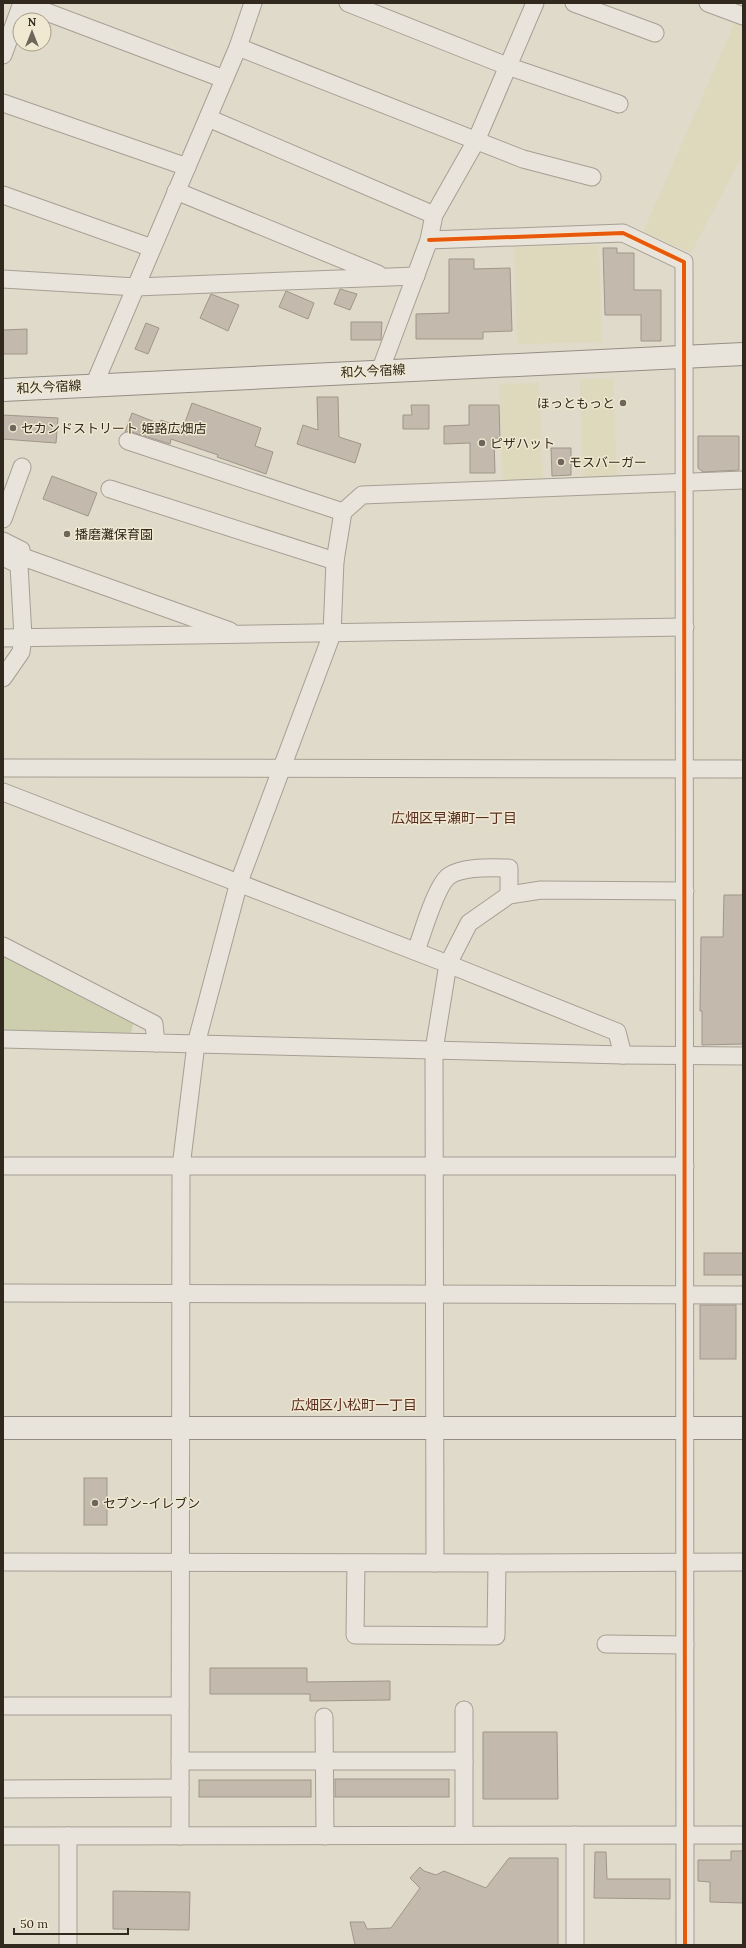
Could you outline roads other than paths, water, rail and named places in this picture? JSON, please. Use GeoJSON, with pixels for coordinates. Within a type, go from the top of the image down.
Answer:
{"type":"FeatureCollection","features":[{"type":"Feature","properties":{"kind":"street"},"geometry":{"type":"LineString","coordinates":[[3,55],[23,3],[224,79]]}},
{"type":"Feature","properties":{"kind":"street"},"geometry":{"type":"LineString","coordinates":[[94,385],[238,47],[253,3]]}},
{"type":"Feature","properties":{"kind":"street"},"geometry":{"type":"LineString","coordinates":[[348,3],[507,66],[618,104]]}},
{"type":"Feature","properties":{"kind":"street"},"geometry":{"type":"LineString","coordinates":[[380,371],[429,240],[434,215],[476,141],[535,3]]}},
{"type":"Feature","properties":{"kind":"street"},"geometry":{"type":"LineString","coordinates":[[574,3],[655,33]]}},
{"type":"Feature","properties":{"kind":"street"},"geometry":{"type":"LineString","coordinates":[[708,3],[743,16]]}},
{"type":"Feature","properties":{"kind":"street"},"geometry":{"type":"LineString","coordinates":[[238,47],[523,159],[592,177]]}},
{"type":"Feature","properties":{"kind":"street"},"geometry":{"type":"LineString","coordinates":[[3,103],[187,167]]}},
{"type":"Feature","properties":{"kind":"street"},"geometry":{"type":"LineString","coordinates":[[208,118],[434,215]]}},
{"type":"Feature","properties":{"kind":"street"},"geometry":{"type":"LineString","coordinates":[[176,191],[384,276]]}},
{"type":"Feature","properties":{"kind":"street"},"geometry":{"type":"LineString","coordinates":[[3,195],[152,248]]}},
{"type":"Feature","properties":{"kind":"street"},"geometry":{"type":"LineString","coordinates":[[429,240],[623,233],[684,262],[685,1945]]}},
{"type":"Feature","properties":{"kind":"street"},"geometry":{"type":"LineString","coordinates":[[3,279],[136,287],[384,276],[416,276]]}},
{"type":"Feature","properties":{"kind":"street","name":"和久今宿線"},"geometry":{"type":"LineString","coordinates":[[3,390],[743,354]]}},
{"type":"Feature","properties":{"kind":"street"},"geometry":{"type":"LineString","coordinates":[[128,442],[343,512]]}},
{"type":"Feature","properties":{"kind":"street"},"geometry":{"type":"LineString","coordinates":[[3,519],[22,467]]}},
{"type":"Feature","properties":{"kind":"street"},"geometry":{"type":"LineString","coordinates":[[180,1836],[181,1167],[196,1044],[238,882],[332,634],[335,561],[343,512],[362,494],[743,480]]}},
{"type":"Feature","properties":{"kind":"street"},"geometry":{"type":"LineString","coordinates":[[110,489],[335,561]]}},
{"type":"Feature","properties":{"kind":"street"},"geometry":{"type":"LineString","coordinates":[[3,541],[21,550],[20,561],[23,637],[21,652],[3,678]]}},
{"type":"Feature","properties":{"kind":"street"},"geometry":{"type":"LineString","coordinates":[[3,557],[20,561],[242,635]]}},
{"type":"Feature","properties":{"kind":"street"},"geometry":{"type":"LineString","coordinates":[[3,638],[332,634],[685,627]]}},
{"type":"Feature","properties":{"kind":"street"},"geometry":{"type":"LineString","coordinates":[[3,768],[743,769]]}},
{"type":"Feature","properties":{"kind":"street"},"geometry":{"type":"LineString","coordinates":[[3,792],[416,951],[617,1032],[623,1055]]}},
{"type":"Feature","properties":{"kind":"street"},"geometry":{"type":"LineString","coordinates":[[416,951],[441,885],[449,876],[469,869],[509,868],[509,895]]}},
{"type":"Feature","properties":{"kind":"street"},"geometry":{"type":"LineString","coordinates":[[435,1563],[434,1050],[448,964],[468,923],[509,895],[541,890],[685,891]]}},
{"type":"Feature","properties":{"kind":"street"},"geometry":{"type":"LineString","coordinates":[[3,946],[154,1024],[156,1043]]}},
{"type":"Feature","properties":{"kind":"street"},"geometry":{"type":"LineString","coordinates":[[3,1039],[623,1055],[743,1056]]}},
{"type":"Feature","properties":{"kind":"street"},"geometry":{"type":"LineString","coordinates":[[3,1166],[685,1166]]}},
{"type":"Feature","properties":{"kind":"street"},"geometry":{"type":"LineString","coordinates":[[3,1293],[743,1294]]}},
{"type":"Feature","properties":{"kind":"street"},"geometry":{"type":"LineString","coordinates":[[3,1428],[743,1428]]}},
{"type":"Feature","properties":{"kind":"street"},"geometry":{"type":"LineString","coordinates":[[3,1562],[743,1562]]}},
{"type":"Feature","properties":{"kind":"street"},"geometry":{"type":"LineString","coordinates":[[356,1563],[355,1635],[496,1636],[497,1563]]}},
{"type":"Feature","properties":{"kind":"street"},"geometry":{"type":"LineString","coordinates":[[606,1644],[685,1645]]}},
{"type":"Feature","properties":{"kind":"street"},"geometry":{"type":"LineString","coordinates":[[3,1706],[180,1706]]}},
{"type":"Feature","properties":{"kind":"street"},"geometry":{"type":"LineString","coordinates":[[464,1710],[464,1835]]}},
{"type":"Feature","properties":{"kind":"street"},"geometry":{"type":"LineString","coordinates":[[324,1717],[325,1836]]}},
{"type":"Feature","properties":{"kind":"street"},"geometry":{"type":"LineString","coordinates":[[180,1761],[464,1761]]}},
{"type":"Feature","properties":{"kind":"street"},"geometry":{"type":"LineString","coordinates":[[3,1789],[180,1788]]}},
{"type":"Feature","properties":{"kind":"street"},"geometry":{"type":"LineString","coordinates":[[575,1835],[575,1945]]}},
{"type":"Feature","properties":{"kind":"street"},"geometry":{"type":"LineString","coordinates":[[3,1836],[743,1835]]}},
{"type":"Feature","properties":{"kind":"street"},"geometry":{"type":"LineString","coordinates":[[68,1836],[68,1945]]}},
{"type":"Feature","properties":{"kind":"place","name":"ほっともっと"},"geometry":{"type":"Point","coordinates":[623,403]}},
{"type":"Feature","properties":{"kind":"place","name":"セカンドストリート 姫路広畑店"},"geometry":{"type":"Point","coordinates":[13,428]}},
{"type":"Feature","properties":{"kind":"place","name":"ピザハット"},"geometry":{"type":"Point","coordinates":[482,443]}},
{"type":"Feature","properties":{"kind":"place","name":"モスバーガー"},"geometry":{"type":"Point","coordinates":[561,462]}},
{"type":"Feature","properties":{"kind":"place","name":"播磨灘保育園"},"geometry":{"type":"Point","coordinates":[67,534]}},
{"type":"Feature","properties":{"kind":"place","name":"セブン-イレブン"},"geometry":{"type":"Point","coordinates":[95,1503]}},
{"type":"Feature","properties":{"kind":"district","name":"広畑区早瀬町一丁目"},"geometry":{"type":"Point","coordinates":[454,818]}},
{"type":"Feature","properties":{"kind":"district","name":"広畑区小松町一丁目"},"geometry":{"type":"Point","coordinates":[354,1405]}}]}
